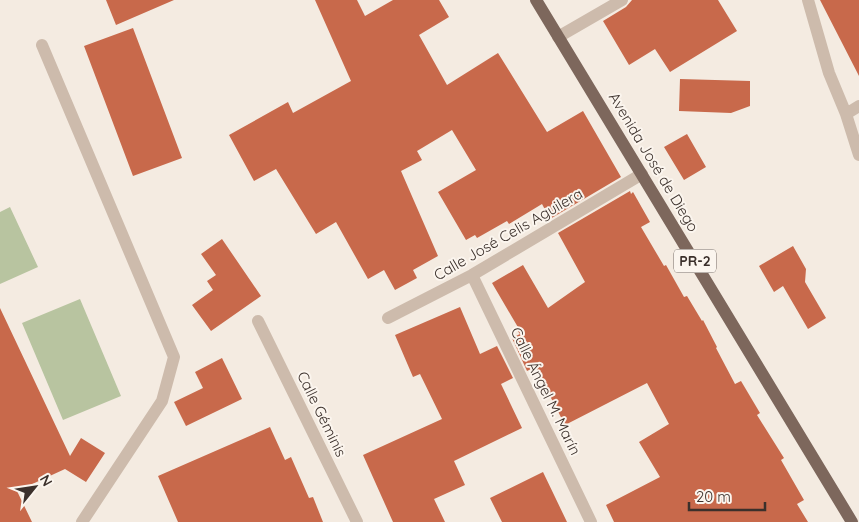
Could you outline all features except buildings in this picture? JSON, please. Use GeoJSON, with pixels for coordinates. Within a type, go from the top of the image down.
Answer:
{"type":"FeatureCollection","features":[{"type":"Feature","properties":{"kind":"main road","name":"Avenida José de Diego"},"geometry":{"type":"LineString","coordinates":[[536,0],[852,522]]}},
{"type":"Feature","properties":{"kind":"street"},"geometry":{"type":"LineString","coordinates":[[558,37],[622,0]]}},
{"type":"Feature","properties":{"kind":"street"},"geometry":{"type":"LineString","coordinates":[[808,0],[829,73],[846,114],[859,154]]}},
{"type":"Feature","properties":{"kind":"street"},"geometry":{"type":"LineString","coordinates":[[42,45],[174,357],[162,401],[82,522]]}},
{"type":"Feature","properties":{"kind":"street"},"geometry":{"type":"LineString","coordinates":[[846,114],[859,106]]}},
{"type":"Feature","properties":{"kind":"street","name":"Calle José Celis Aguilera"},"geometry":{"type":"LineString","coordinates":[[388,318],[472,275],[642,174]]}},
{"type":"Feature","properties":{"kind":"street","name":"Calle Ángel M. Marín"},"geometry":{"type":"LineString","coordinates":[[472,275],[591,522]]}},
{"type":"Feature","properties":{"kind":"street","name":"Calle Géminis"},"geometry":{"type":"LineString","coordinates":[[258,321],[358,522]]}},
{"type":"Feature","properties":{"kind":"green space"},"geometry":{"type":"Polygon","coordinates":[[[10,207],[38,267],[0,284],[0,212],[10,207]]]}},
{"type":"Feature","properties":{"kind":"green space"},"geometry":{"type":"Polygon","coordinates":[[[80,299],[121,396],[63,420],[22,323],[80,299]]]}}]}
